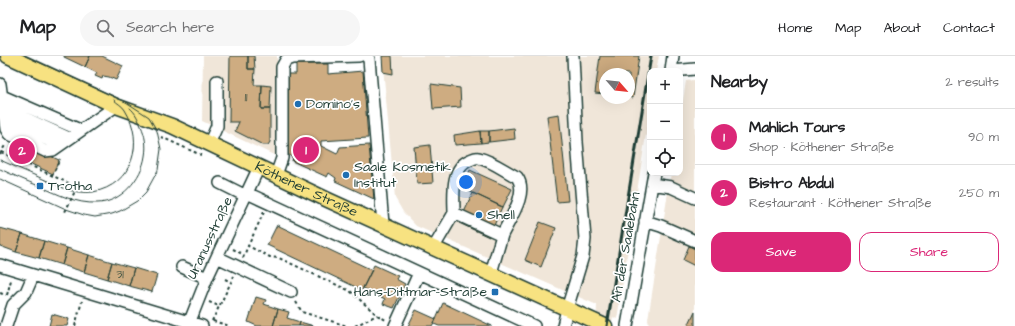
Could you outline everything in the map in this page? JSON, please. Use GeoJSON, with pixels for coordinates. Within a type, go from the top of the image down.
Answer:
{"type":"FeatureCollection","features":[{"type":"Feature","properties":{"kind":"main road","name":"Köthener Straße"},"geometry":{"type":"LineString","coordinates":[[8,56],[116,106],[159,120],[207,150],[259,167],[605,326]]}},
{"type":"Feature","properties":{"kind":"street"},"geometry":{"type":"LineString","coordinates":[[276,175],[282,158],[282,67],[286,60],[292,58],[359,56]]}},
{"type":"Feature","properties":{"kind":"street"},"geometry":{"type":"LineString","coordinates":[[366,56],[369,59],[383,224]]}},
{"type":"Feature","properties":{"kind":"street"},"geometry":{"type":"LineString","coordinates":[[563,326],[583,256],[585,239],[577,142],[573,56]]}},
{"type":"Feature","properties":{"kind":"street"},"geometry":{"type":"LineString","coordinates":[[671,68],[673,56]]}},
{"type":"Feature","properties":{"kind":"street"},"geometry":{"type":"LineString","coordinates":[[683,70],[695,69]]}},
{"type":"Feature","properties":{"kind":"street"},"geometry":{"type":"LineString","coordinates":[[207,150],[217,126],[217,81]]}},
{"type":"Feature","properties":{"kind":"street"},"geometry":{"type":"LineString","coordinates":[[0,84],[6,130],[9,134],[45,151],[60,151]]}},
{"type":"Feature","properties":{"kind":"street"},"geometry":{"type":"LineString","coordinates":[[2,96],[80,130]]}},
{"type":"Feature","properties":{"kind":"street"},"geometry":{"type":"LineString","coordinates":[[60,151],[69,138],[116,106]]}},
{"type":"Feature","properties":{"kind":"street"},"geometry":{"type":"LineString","coordinates":[[3,108],[69,138]]}},
{"type":"Feature","properties":{"kind":"street"},"geometry":{"type":"LineString","coordinates":[[5,121],[45,139],[60,151]]}},
{"type":"Feature","properties":{"kind":"street"},"geometry":{"type":"LineString","coordinates":[[434,247],[454,213],[454,183],[460,167],[467,161],[476,158],[486,160],[517,177],[521,182],[519,199],[502,235],[491,273]]}},
{"type":"Feature","properties":{"kind":"street","name":"Uranusstraße"},"geometry":{"type":"LineString","coordinates":[[188,324],[259,167]]}},
{"type":"Feature","properties":{"kind":"street"},"geometry":{"type":"LineString","coordinates":[[653,179],[695,198]]}},
{"type":"Feature","properties":{"kind":"street","name":"An der Saalebahn"},"geometry":{"type":"LineString","coordinates":[[627,326],[653,179]]}},
{"type":"Feature","properties":{"kind":"street","name":"Köthener Straße"},"geometry":{"type":"LineString","coordinates":[[220,183],[268,203],[534,326]]}},
{"type":"Feature","properties":{"kind":"street"},"geometry":{"type":"LineString","coordinates":[[454,213],[502,235]]}},
{"type":"Feature","properties":{"kind":"street"},"geometry":{"type":"LineString","coordinates":[[645,221],[662,226],[695,241]]}},
{"type":"Feature","properties":{"kind":"street"},"geometry":{"type":"LineString","coordinates":[[217,257],[291,292]]}},
{"type":"Feature","properties":{"kind":"street"},"geometry":{"type":"LineString","coordinates":[[0,265],[33,276],[85,290],[188,324],[204,322]]}},
{"type":"Feature","properties":{"kind":"street"},"geometry":{"type":"LineString","coordinates":[[182,267],[208,278]]}},
{"type":"Feature","properties":{"kind":"street"},"geometry":{"type":"LineString","coordinates":[[396,325],[419,273]]}},
{"type":"Feature","properties":{"kind":"street"},"geometry":{"type":"LineString","coordinates":[[6,326],[13,305],[26,292],[33,276]]}},
{"type":"Feature","properties":{"kind":"path"},"geometry":{"type":"LineString","coordinates":[[158,135],[207,150]]}},
{"type":"Feature","properties":{"kind":"path"},"geometry":{"type":"LineString","coordinates":[[52,176],[60,151]]}},
{"type":"Feature","properties":{"kind":"path"},"geometry":{"type":"LineString","coordinates":[[1,152],[77,187],[64,214]]}},
{"type":"Feature","properties":{"kind":"path"},"geometry":{"type":"LineString","coordinates":[[210,326],[268,203]]}},
{"type":"Feature","properties":{"kind":"path"},"geometry":{"type":"LineString","coordinates":[[248,246],[270,257],[279,258],[350,291],[376,316],[396,325]]}},
{"type":"Feature","properties":{"kind":"path"},"geometry":{"type":"LineString","coordinates":[[229,248],[244,255]]}},
{"type":"Feature","properties":{"kind":"path"},"geometry":{"type":"LineString","coordinates":[[225,279],[231,282]]}},
{"type":"Feature","properties":{"kind":"path"},"geometry":{"type":"LineString","coordinates":[[75,326],[85,290]]}},
{"type":"Feature","properties":{"kind":"path"},"geometry":{"type":"LineString","coordinates":[[291,292],[302,312],[347,326]]}},
{"type":"Feature","properties":{"kind":"path"},"geometry":{"type":"LineString","coordinates":[[0,293],[7,295]]}},
{"type":"Feature","properties":{"kind":"path"},"geometry":{"type":"LineString","coordinates":[[206,301],[219,306]]}},
{"type":"Feature","properties":{"kind":"path"},"geometry":{"type":"LineString","coordinates":[[356,326],[376,316]]}},
{"type":"Feature","properties":{"kind":"path"},"geometry":{"type":"LineString","coordinates":[[204,322],[213,320],[230,326]]}},
{"type":"Feature","properties":{"kind":"shaded area"},"geometry":{"type":"Polygon","coordinates":[[[203,56],[277,56],[278,157],[202,121],[203,56]]]}},
{"type":"Feature","properties":{"kind":"shaded area"},"geometry":{"type":"Polygon","coordinates":[[[382,56],[659,56],[657,68],[647,68],[647,128],[617,319],[613,317],[611,326],[596,326],[597,305],[416,226],[403,212],[395,198],[382,56]]]}},
{"type":"Feature","properties":{"kind":"shaded area"},"geometry":{"type":"Polygon","coordinates":[[[695,80],[695,326],[649,326],[648,319],[671,176],[683,176],[683,100],[686,81],[695,80]]]}},
{"type":"Feature","properties":{"kind":"building"},"geometry":{"type":"Polygon","coordinates":[[[64,56],[90,56],[85,67],[64,56]]]}},
{"type":"Feature","properties":{"kind":"building"},"geometry":{"type":"Polygon","coordinates":[[[90,56],[102,56],[123,66],[116,80],[103,76],[102,79],[95,76],[97,73],[85,67],[90,56]]]}},
{"type":"Feature","properties":{"kind":"building"},"geometry":{"type":"Polygon","coordinates":[[[230,56],[248,56],[248,69],[255,69],[254,85],[262,85],[261,109],[270,109],[270,142],[268,145],[263,145],[235,131],[239,122],[229,122],[230,56]]]}},
{"type":"Feature","properties":{"kind":"building"},"geometry":{"type":"Polygon","coordinates":[[[248,56],[254,56],[255,69],[248,69],[248,56]]]}},
{"type":"Feature","properties":{"kind":"building"},"geometry":{"type":"Polygon","coordinates":[[[382,56],[392,56],[393,74],[383,72],[382,56]]]}},
{"type":"Feature","properties":{"kind":"building"},"geometry":{"type":"Polygon","coordinates":[[[600,56],[639,56],[635,84],[635,68],[599,68],[599,93],[595,93],[600,56]]]}},
{"type":"Feature","properties":{"kind":"building"},"geometry":{"type":"Polygon","coordinates":[[[296,64],[328,64],[328,74],[363,71],[368,138],[321,141],[321,146],[337,154],[340,147],[369,145],[374,199],[335,181],[336,178],[329,173],[327,177],[292,161],[293,158],[288,154],[287,74],[296,74],[296,64]]]}},
{"type":"Feature","properties":{"kind":"building"},"geometry":{"type":"Polygon","coordinates":[[[431,84],[460,88],[461,107],[433,109],[431,84]]]}},
{"type":"Feature","properties":{"kind":"building"},"geometry":{"type":"Polygon","coordinates":[[[262,85],[271,86],[270,109],[261,109],[262,85]]]}},
{"type":"Feature","properties":{"kind":"building"},"geometry":{"type":"Polygon","coordinates":[[[559,114],[568,201],[557,202],[547,116],[559,114]]]}},
{"type":"Feature","properties":{"kind":"building"},"geometry":{"type":"Polygon","coordinates":[[[514,128],[515,139],[489,142],[489,131],[514,128]]]}},
{"type":"Feature","properties":{"kind":"building"},"geometry":{"type":"Polygon","coordinates":[[[480,131],[489,131],[489,142],[481,143],[480,131]]]}},
{"type":"Feature","properties":{"kind":"building"},"geometry":{"type":"Polygon","coordinates":[[[480,131],[481,143],[455,145],[454,135],[480,131]]]}},
{"type":"Feature","properties":{"kind":"building"},"geometry":{"type":"Polygon","coordinates":[[[22,143],[59,160],[53,174],[16,157],[22,143]]]}},
{"type":"Feature","properties":{"kind":"building"},"geometry":{"type":"Polygon","coordinates":[[[430,145],[433,183],[417,184],[414,147],[430,145]]]}},
{"type":"Feature","properties":{"kind":"building"},"geometry":{"type":"Polygon","coordinates":[[[470,170],[512,189],[503,207],[462,188],[470,170]]]}},
{"type":"Feature","properties":{"kind":"building"},"geometry":{"type":"Polygon","coordinates":[[[473,193],[502,207],[489,237],[459,223],[473,193]]]}},
{"type":"Feature","properties":{"kind":"building"},"geometry":{"type":"Polygon","coordinates":[[[540,222],[556,228],[541,267],[525,260],[540,222]]]}},
{"type":"Feature","properties":{"kind":"building"},"geometry":{"type":"Polygon","coordinates":[[[277,225],[372,270],[362,290],[267,245],[277,225]]]}},
{"type":"Feature","properties":{"kind":"building"},"geometry":{"type":"Polygon","coordinates":[[[0,228],[22,234],[16,252],[0,246],[0,228]]]}},
{"type":"Feature","properties":{"kind":"building"},"geometry":{"type":"Polygon","coordinates":[[[22,234],[44,241],[39,258],[16,252],[22,234]]]}},
{"type":"Feature","properties":{"kind":"building"},"geometry":{"type":"Polygon","coordinates":[[[44,241],[67,248],[62,265],[39,258],[44,241]]]}},
{"type":"Feature","properties":{"kind":"building"},"geometry":{"type":"Polygon","coordinates":[[[689,246],[695,249],[695,266],[683,260],[689,246]]]}},
{"type":"Feature","properties":{"kind":"building"},"geometry":{"type":"Polygon","coordinates":[[[67,248],[89,255],[84,272],[62,265],[67,248]]]}},
{"type":"Feature","properties":{"kind":"building"},"geometry":{"type":"Polygon","coordinates":[[[89,255],[112,262],[107,279],[84,272],[89,255]]]}},
{"type":"Feature","properties":{"kind":"building"},"geometry":{"type":"Polygon","coordinates":[[[112,262],[134,268],[129,286],[107,279],[112,262]]]}},
{"type":"Feature","properties":{"kind":"building"},"geometry":{"type":"Polygon","coordinates":[[[374,265],[398,276],[396,279],[405,284],[394,308],[383,304],[385,299],[363,288],[374,265]]]}},
{"type":"Feature","properties":{"kind":"building"},"geometry":{"type":"Polygon","coordinates":[[[134,268],[157,275],[152,292],[129,286],[134,268]]]}},
{"type":"Feature","properties":{"kind":"building"},"geometry":{"type":"Polygon","coordinates":[[[256,297],[266,300],[264,304],[278,309],[273,326],[257,326],[248,322],[256,297]]]}},
{"type":"Feature","properties":{"kind":"building"},"geometry":{"type":"Polygon","coordinates":[[[443,303],[492,326],[439,326],[434,324],[443,303]]]}},
{"type":"Feature","properties":{"kind":"building"},"geometry":{"type":"Polygon","coordinates":[[[278,309],[289,312],[287,318],[300,322],[299,326],[273,326],[278,309]]]}},
{"type":"Feature","properties":{"kind":"building"},"geometry":{"type":"Polygon","coordinates":[[[416,310],[436,319],[432,326],[408,326],[416,310]]]}},
{"type":"Feature","properties":{"kind":"building"},"geometry":{"type":"Polygon","coordinates":[[[695,311],[695,326],[688,326],[695,311]]]}},
{"type":"Feature","properties":{"kind":"building"},"geometry":{"type":"Polygon","coordinates":[[[52,314],[69,319],[67,326],[49,326],[52,314]]]}},
{"type":"Feature","properties":{"kind":"building"},"geometry":{"type":"Polygon","coordinates":[[[300,322],[314,326],[299,326],[300,322]]]}},
{"type":"Feature","properties":{"kind":"tram line"},"geometry":{"type":"LineString","coordinates":[[0,179],[66,209],[95,217],[120,211],[137,201],[146,192],[158,170],[161,149],[157,131],[149,117],[126,102],[25,56]]}},
{"type":"Feature","properties":{"kind":"tram line"},"geometry":{"type":"LineString","coordinates":[[0,160],[68,190],[93,192],[107,188],[118,181],[126,171],[132,160],[134,148],[134,135],[131,122],[124,109],[114,100]]}},
{"type":"Feature","properties":{"kind":"tram line"},"geometry":{"type":"LineString","coordinates":[[0,169],[74,200],[97,203],[114,199],[122,194],[135,181],[140,173],[146,152],[144,133],[137,116],[130,108]]}},
{"type":"Feature","properties":{"kind":"railway"},"geometry":{"type":"LineString","coordinates":[[607,326],[651,56]]}},
{"type":"Feature","properties":{"kind":"place","name":"Domino's"},"geometry":{"type":"Point","coordinates":[298,104]}},
{"type":"Feature","properties":{"kind":"place","name":"Mahlich Tours"},"geometry":{"type":"Point","coordinates":[306,150]}},
{"type":"Feature","properties":{"kind":"place","name":"Bistro Abdul"},"geometry":{"type":"Point","coordinates":[22,151]}},
{"type":"Feature","properties":{"kind":"place","name":"Saale Kosmetik Institut"},"geometry":{"type":"Point","coordinates":[346,175]}},
{"type":"Feature","properties":{"kind":"place","name":"Trotha"},"geometry":{"type":"Point","coordinates":[40,186]}},
{"type":"Feature","properties":{"kind":"place","name":"Shell"},"geometry":{"type":"Point","coordinates":[479,215]}},
{"type":"Feature","properties":{"kind":"place","name":"Hans-Dittmar-Straße"},"geometry":{"type":"Point","coordinates":[495,292]}}]}
